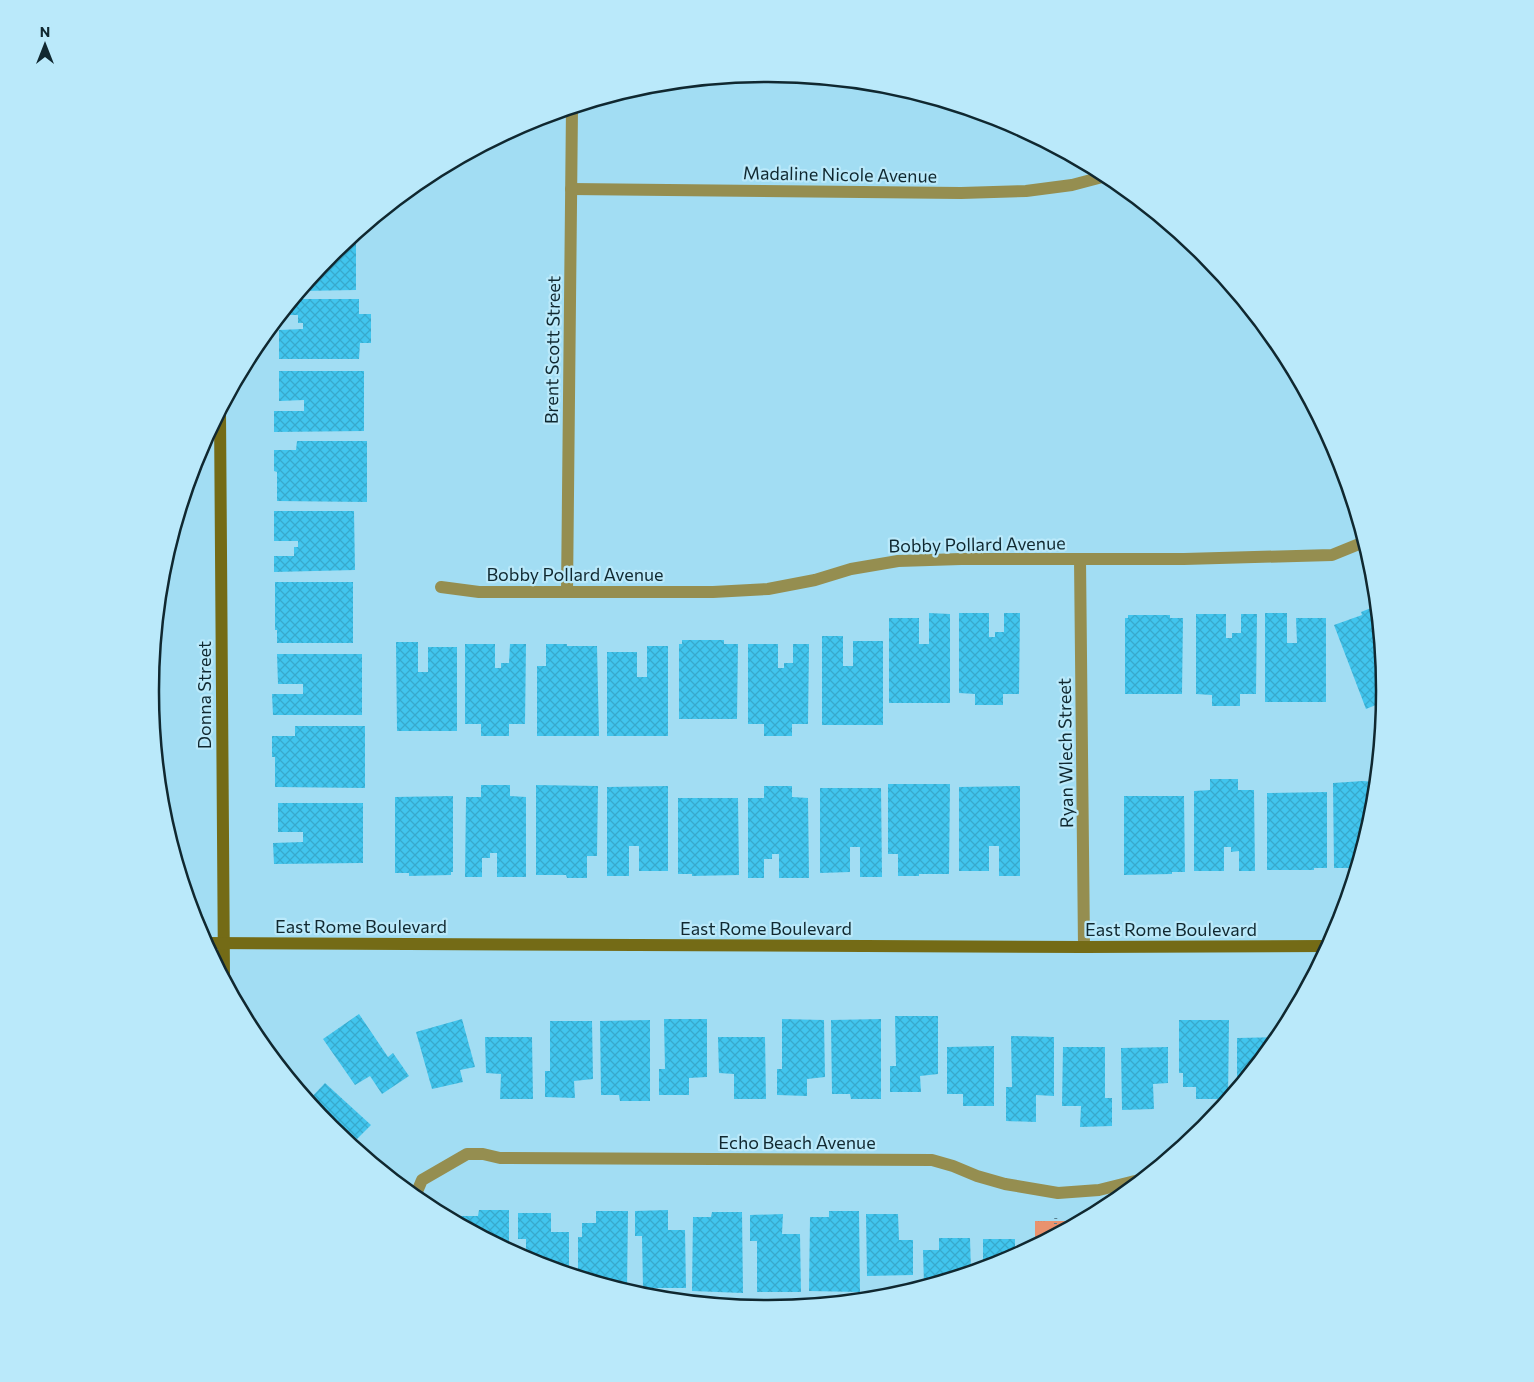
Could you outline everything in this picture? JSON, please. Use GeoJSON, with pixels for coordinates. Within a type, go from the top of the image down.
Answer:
{"type":"FeatureCollection","features":[{"type":"Feature","properties":{"kind":"street","name":"Brent Scott Street"},"geometry":{"type":"LineString","coordinates":[[566,592],[571,325],[572,115]]}},
{"type":"Feature","properties":{"kind":"street","name":"Madaline Nicole Avenue"},"geometry":{"type":"LineString","coordinates":[[571,189],[961,193],[1026,191],[1072,185],[1095,179]]}},
{"type":"Feature","properties":{"kind":"street","name":"Donna Street"},"geometry":{"type":"LineString","coordinates":[[220,424],[224,966]]}},
{"type":"Feature","properties":{"kind":"street","name":"Bobby Pollard Avenue"},"geometry":{"type":"LineString","coordinates":[[441,588],[480,592],[713,592],[768,589],[814,580],[851,569],[898,561],[1184,559],[1332,555],[1358,545]]}},
{"type":"Feature","properties":{"kind":"street","name":"Ryan Wlech Street"},"geometry":{"type":"LineString","coordinates":[[1080,559],[1084,947]]}},
{"type":"Feature","properties":{"kind":"street","name":"East Rome Boulevard"},"geometry":{"type":"LineString","coordinates":[[213,943],[1084,947],[1319,946]]}},
{"type":"Feature","properties":{"kind":"street","name":"Echo Beach Avenue"},"geometry":{"type":"LineString","coordinates":[[418,1189],[422,1180],[467,1154],[483,1154],[500,1158],[932,1160],[1005,1184],[1058,1194],[1099,1190],[1123,1184]]}},
{"type":"Feature","properties":{"kind":"green space"},"geometry":{"type":"Polygon","coordinates":[[[1035,1221],[1065,1221],[1036,1237],[1035,1221]]]}},
{"type":"Feature","properties":{"kind":"building"},"geometry":{"type":"Polygon","coordinates":[[[356,243],[356,290],[309,291],[356,243]]]}},
{"type":"Feature","properties":{"kind":"building"},"geometry":{"type":"Polygon","coordinates":[[[302,299],[359,299],[359,314],[371,314],[371,343],[360,343],[359,359],[279,359],[279,330],[303,329],[303,323],[298,323],[298,315],[289,315],[302,299]]]}},
{"type":"Feature","properties":{"kind":"building"},"geometry":{"type":"Polygon","coordinates":[[[279,371],[364,371],[364,431],[274,432],[274,411],[304,411],[304,400],[279,401],[279,371]]]}},
{"type":"Feature","properties":{"kind":"building"},"geometry":{"type":"Polygon","coordinates":[[[297,441],[367,441],[367,502],[277,501],[277,472],[274,471],[274,450],[296,450],[297,441]]]}},
{"type":"Feature","properties":{"kind":"building"},"geometry":{"type":"Polygon","coordinates":[[[274,511],[354,511],[355,570],[274,572],[274,556],[294,556],[294,547],[298,547],[298,541],[274,541],[274,511]]]}},
{"type":"Feature","properties":{"kind":"building"},"geometry":{"type":"Polygon","coordinates":[[[275,582],[353,582],[353,643],[277,643],[277,630],[275,630],[275,582]]]}},
{"type":"Feature","properties":{"kind":"building"},"geometry":{"type":"Polygon","coordinates":[[[1369,609],[1374,651],[1375,705],[1366,709],[1334,625],[1362,615],[1361,612],[1369,609]]]}},
{"type":"Feature","properties":{"kind":"building"},"geometry":{"type":"Polygon","coordinates":[[[929,613],[950,614],[950,703],[889,703],[889,618],[919,618],[919,644],[929,644],[929,613]]]}},
{"type":"Feature","properties":{"kind":"building"},"geometry":{"type":"Polygon","coordinates":[[[959,613],[989,613],[989,637],[995,637],[995,632],[1004,632],[1004,613],[1020,613],[1019,694],[1003,694],[1003,705],[975,705],[975,694],[959,693],[959,613]]]}},
{"type":"Feature","properties":{"kind":"building"},"geometry":{"type":"Polygon","coordinates":[[[1265,613],[1287,613],[1287,643],[1297,643],[1296,618],[1326,618],[1326,702],[1265,702],[1265,613]]]}},
{"type":"Feature","properties":{"kind":"building"},"geometry":{"type":"Polygon","coordinates":[[[1196,614],[1226,614],[1226,638],[1232,638],[1232,633],[1241,633],[1241,614],[1257,614],[1256,694],[1240,694],[1240,706],[1212,706],[1212,695],[1196,694],[1196,614]]]}},
{"type":"Feature","properties":{"kind":"building"},"geometry":{"type":"Polygon","coordinates":[[[1128,615],[1170,615],[1170,618],[1183,618],[1182,694],[1125,694],[1125,618],[1128,618],[1128,615]]]}},
{"type":"Feature","properties":{"kind":"building"},"geometry":{"type":"Polygon","coordinates":[[[822,636],[843,636],[843,666],[853,666],[853,641],[883,641],[883,725],[822,725],[822,636]]]}},
{"type":"Feature","properties":{"kind":"building"},"geometry":{"type":"Polygon","coordinates":[[[682,640],[724,640],[724,644],[738,644],[737,719],[679,719],[679,644],[682,644],[682,640]]]}},
{"type":"Feature","properties":{"kind":"building"},"geometry":{"type":"Polygon","coordinates":[[[396,642],[418,642],[418,672],[428,672],[428,647],[457,647],[457,731],[397,731],[396,642]]]}},
{"type":"Feature","properties":{"kind":"building"},"geometry":{"type":"Polygon","coordinates":[[[465,644],[495,644],[495,668],[501,668],[501,663],[509,663],[510,644],[526,644],[525,724],[509,724],[509,736],[481,736],[481,724],[465,724],[465,644]]]}},
{"type":"Feature","properties":{"kind":"building"},"geometry":{"type":"Polygon","coordinates":[[[546,644],[597,646],[599,736],[537,736],[537,666],[546,666],[546,644]]]}},
{"type":"Feature","properties":{"kind":"building"},"geometry":{"type":"Polygon","coordinates":[[[748,644],[778,644],[778,668],[784,668],[784,663],[793,663],[793,644],[809,644],[808,724],[792,724],[792,736],[764,736],[764,724],[748,724],[748,644]]]}},
{"type":"Feature","properties":{"kind":"building"},"geometry":{"type":"Polygon","coordinates":[[[647,646],[668,646],[668,736],[607,736],[607,652],[637,652],[637,677],[647,677],[647,646]]]}},
{"type":"Feature","properties":{"kind":"building"},"geometry":{"type":"Polygon","coordinates":[[[277,654],[362,654],[362,715],[273,715],[272,694],[303,694],[303,684],[278,684],[277,654]]]}},
{"type":"Feature","properties":{"kind":"building"},"geometry":{"type":"Polygon","coordinates":[[[295,726],[365,726],[365,788],[275,787],[275,757],[272,757],[272,736],[295,736],[295,726]]]}},
{"type":"Feature","properties":{"kind":"building"},"geometry":{"type":"Polygon","coordinates":[[[1210,779],[1238,779],[1238,790],[1254,790],[1255,871],[1239,871],[1239,851],[1231,852],[1231,847],[1224,847],[1224,871],[1194,871],[1194,791],[1210,790],[1210,779]]]}},
{"type":"Feature","properties":{"kind":"building"},"geometry":{"type":"Polygon","coordinates":[[[1368,781],[1364,810],[1349,868],[1334,868],[1333,783],[1368,781]]]}},
{"type":"Feature","properties":{"kind":"building"},"geometry":{"type":"Polygon","coordinates":[[[888,784],[950,784],[949,874],[898,876],[898,854],[888,854],[888,784]]]}},
{"type":"Feature","properties":{"kind":"building"},"geometry":{"type":"Polygon","coordinates":[[[481,785],[510,785],[510,796],[526,797],[526,877],[497,877],[497,853],[490,853],[490,858],[482,858],[482,877],[465,877],[466,797],[481,797],[481,785]]]}},
{"type":"Feature","properties":{"kind":"building"},"geometry":{"type":"Polygon","coordinates":[[[536,785],[598,786],[597,856],[587,856],[587,878],[567,878],[566,875],[536,875],[536,785]]]}},
{"type":"Feature","properties":{"kind":"building"},"geometry":{"type":"Polygon","coordinates":[[[668,786],[668,871],[639,871],[639,846],[629,846],[629,876],[607,876],[607,787],[668,786]]]}},
{"type":"Feature","properties":{"kind":"building"},"geometry":{"type":"Polygon","coordinates":[[[764,786],[792,786],[792,797],[808,798],[809,878],[779,878],[779,854],[772,854],[772,859],[764,859],[764,878],[748,878],[748,798],[764,798],[764,786]]]}},
{"type":"Feature","properties":{"kind":"building"},"geometry":{"type":"Polygon","coordinates":[[[1020,786],[1020,876],[999,876],[999,846],[989,846],[989,871],[959,871],[959,787],[1020,786]]]}},
{"type":"Feature","properties":{"kind":"building"},"geometry":{"type":"Polygon","coordinates":[[[820,788],[881,788],[882,877],[860,877],[860,847],[850,847],[850,872],[820,873],[820,788]]]}},
{"type":"Feature","properties":{"kind":"building"},"geometry":{"type":"Polygon","coordinates":[[[1327,792],[1327,868],[1314,868],[1314,870],[1267,870],[1267,793],[1327,792]]]}},
{"type":"Feature","properties":{"kind":"building"},"geometry":{"type":"Polygon","coordinates":[[[453,796],[453,872],[451,872],[451,875],[409,876],[409,873],[395,873],[395,797],[453,796]]]}},
{"type":"Feature","properties":{"kind":"building"},"geometry":{"type":"Polygon","coordinates":[[[1124,796],[1184,796],[1185,872],[1124,875],[1124,796]]]}},
{"type":"Feature","properties":{"kind":"building"},"geometry":{"type":"Polygon","coordinates":[[[678,798],[738,798],[739,875],[692,876],[692,874],[678,874],[678,798]]]}},
{"type":"Feature","properties":{"kind":"building"},"geometry":{"type":"Polygon","coordinates":[[[278,803],[363,803],[363,863],[274,864],[273,843],[303,842],[303,832],[278,832],[278,803]]]}},
{"type":"Feature","properties":{"kind":"building"},"geometry":{"type":"Polygon","coordinates":[[[359,1014],[388,1057],[393,1053],[409,1076],[382,1094],[370,1076],[355,1085],[323,1039],[359,1014]]]}},
{"type":"Feature","properties":{"kind":"building"},"geometry":{"type":"Polygon","coordinates":[[[895,1016],[938,1016],[938,1074],[920,1076],[921,1092],[890,1092],[890,1066],[896,1066],[895,1016]]]}},
{"type":"Feature","properties":{"kind":"building"},"geometry":{"type":"Polygon","coordinates":[[[462,1019],[475,1067],[460,1070],[463,1082],[432,1089],[416,1032],[462,1019]]]}},
{"type":"Feature","properties":{"kind":"building"},"geometry":{"type":"Polygon","coordinates":[[[664,1019],[707,1019],[707,1077],[689,1078],[689,1095],[659,1095],[659,1069],[665,1069],[664,1019]]]}},
{"type":"Feature","properties":{"kind":"building"},"geometry":{"type":"Polygon","coordinates":[[[782,1019],[824,1020],[825,1077],[807,1079],[807,1096],[777,1095],[777,1069],[782,1069],[782,1019]]]}},
{"type":"Feature","properties":{"kind":"building"},"geometry":{"type":"Polygon","coordinates":[[[881,1019],[881,1099],[851,1099],[850,1094],[832,1094],[831,1020],[881,1019]]]}},
{"type":"Feature","properties":{"kind":"building"},"geometry":{"type":"Polygon","coordinates":[[[650,1020],[650,1101],[620,1101],[619,1095],[601,1095],[600,1021],[650,1020]]]}},
{"type":"Feature","properties":{"kind":"building"},"geometry":{"type":"Polygon","coordinates":[[[1179,1020],[1229,1020],[1228,1087],[1217,1099],[1196,1099],[1196,1087],[1183,1087],[1183,1073],[1179,1073],[1179,1020]]]}},
{"type":"Feature","properties":{"kind":"building"},"geometry":{"type":"Polygon","coordinates":[[[550,1021],[592,1021],[593,1079],[574,1081],[575,1098],[545,1097],[545,1071],[550,1071],[550,1021]]]}},
{"type":"Feature","properties":{"kind":"building"},"geometry":{"type":"Polygon","coordinates":[[[1011,1036],[1054,1037],[1054,1096],[1036,1095],[1036,1122],[1006,1121],[1006,1087],[1012,1087],[1011,1036]]]}},
{"type":"Feature","properties":{"kind":"building"},"geometry":{"type":"Polygon","coordinates":[[[485,1037],[532,1037],[533,1099],[500,1099],[501,1074],[486,1073],[485,1037]]]}},
{"type":"Feature","properties":{"kind":"building"},"geometry":{"type":"Polygon","coordinates":[[[718,1037],[765,1037],[766,1099],[734,1099],[734,1074],[719,1073],[718,1037]]]}},
{"type":"Feature","properties":{"kind":"building"},"geometry":{"type":"Polygon","coordinates":[[[1267,1037],[1237,1076],[1237,1038],[1267,1037]]]}},
{"type":"Feature","properties":{"kind":"building"},"geometry":{"type":"Polygon","coordinates":[[[994,1046],[994,1106],[963,1106],[963,1094],[947,1094],[947,1047],[994,1046]]]}},
{"type":"Feature","properties":{"kind":"building"},"geometry":{"type":"Polygon","coordinates":[[[1063,1047],[1105,1047],[1105,1098],[1112,1098],[1112,1126],[1080,1127],[1081,1106],[1062,1106],[1063,1047]]]}},
{"type":"Feature","properties":{"kind":"building"},"geometry":{"type":"Polygon","coordinates":[[[1168,1047],[1168,1083],[1153,1084],[1154,1109],[1122,1110],[1121,1048],[1168,1047]]]}},
{"type":"Feature","properties":{"kind":"building"},"geometry":{"type":"Polygon","coordinates":[[[325,1083],[371,1125],[357,1139],[313,1095],[325,1083]]]}},
{"type":"Feature","properties":{"kind":"building"},"geometry":{"type":"Polygon","coordinates":[[[479,1210],[509,1210],[509,1242],[460,1216],[478,1216],[479,1210]]]}},
{"type":"Feature","properties":{"kind":"building"},"geometry":{"type":"Polygon","coordinates":[[[668,1210],[668,1230],[685,1230],[686,1288],[643,1287],[642,1236],[635,1236],[635,1211],[668,1210]]]}},
{"type":"Feature","properties":{"kind":"building"},"geometry":{"type":"Polygon","coordinates":[[[596,1211],[628,1211],[627,1283],[578,1269],[578,1237],[582,1237],[582,1223],[596,1223],[596,1211]]]}},
{"type":"Feature","properties":{"kind":"building"},"geometry":{"type":"Polygon","coordinates":[[[829,1211],[859,1211],[860,1292],[809,1291],[810,1217],[829,1217],[829,1211]]]}},
{"type":"Feature","properties":{"kind":"building"},"geometry":{"type":"Polygon","coordinates":[[[712,1212],[742,1212],[743,1293],[692,1291],[693,1217],[711,1217],[712,1212]]]}},
{"type":"Feature","properties":{"kind":"building"},"geometry":{"type":"Polygon","coordinates":[[[518,1213],[551,1213],[551,1232],[569,1232],[569,1266],[526,1249],[526,1239],[518,1239],[518,1213]]]}},
{"type":"Feature","properties":{"kind":"building"},"geometry":{"type":"Polygon","coordinates":[[[783,1214],[782,1234],[800,1234],[801,1292],[757,1292],[757,1241],[750,1241],[750,1215],[783,1214]]]}},
{"type":"Feature","properties":{"kind":"building"},"geometry":{"type":"Polygon","coordinates":[[[866,1214],[898,1214],[899,1240],[913,1240],[913,1275],[867,1276],[866,1214]]]}},
{"type":"Feature","properties":{"kind":"building"},"geometry":{"type":"Polygon","coordinates":[[[939,1238],[970,1238],[971,1264],[924,1279],[923,1250],[939,1250],[939,1238]]]}},
{"type":"Feature","properties":{"kind":"building"},"geometry":{"type":"Polygon","coordinates":[[[983,1239],[1015,1239],[1015,1246],[983,1259],[983,1239]]]}}]}
